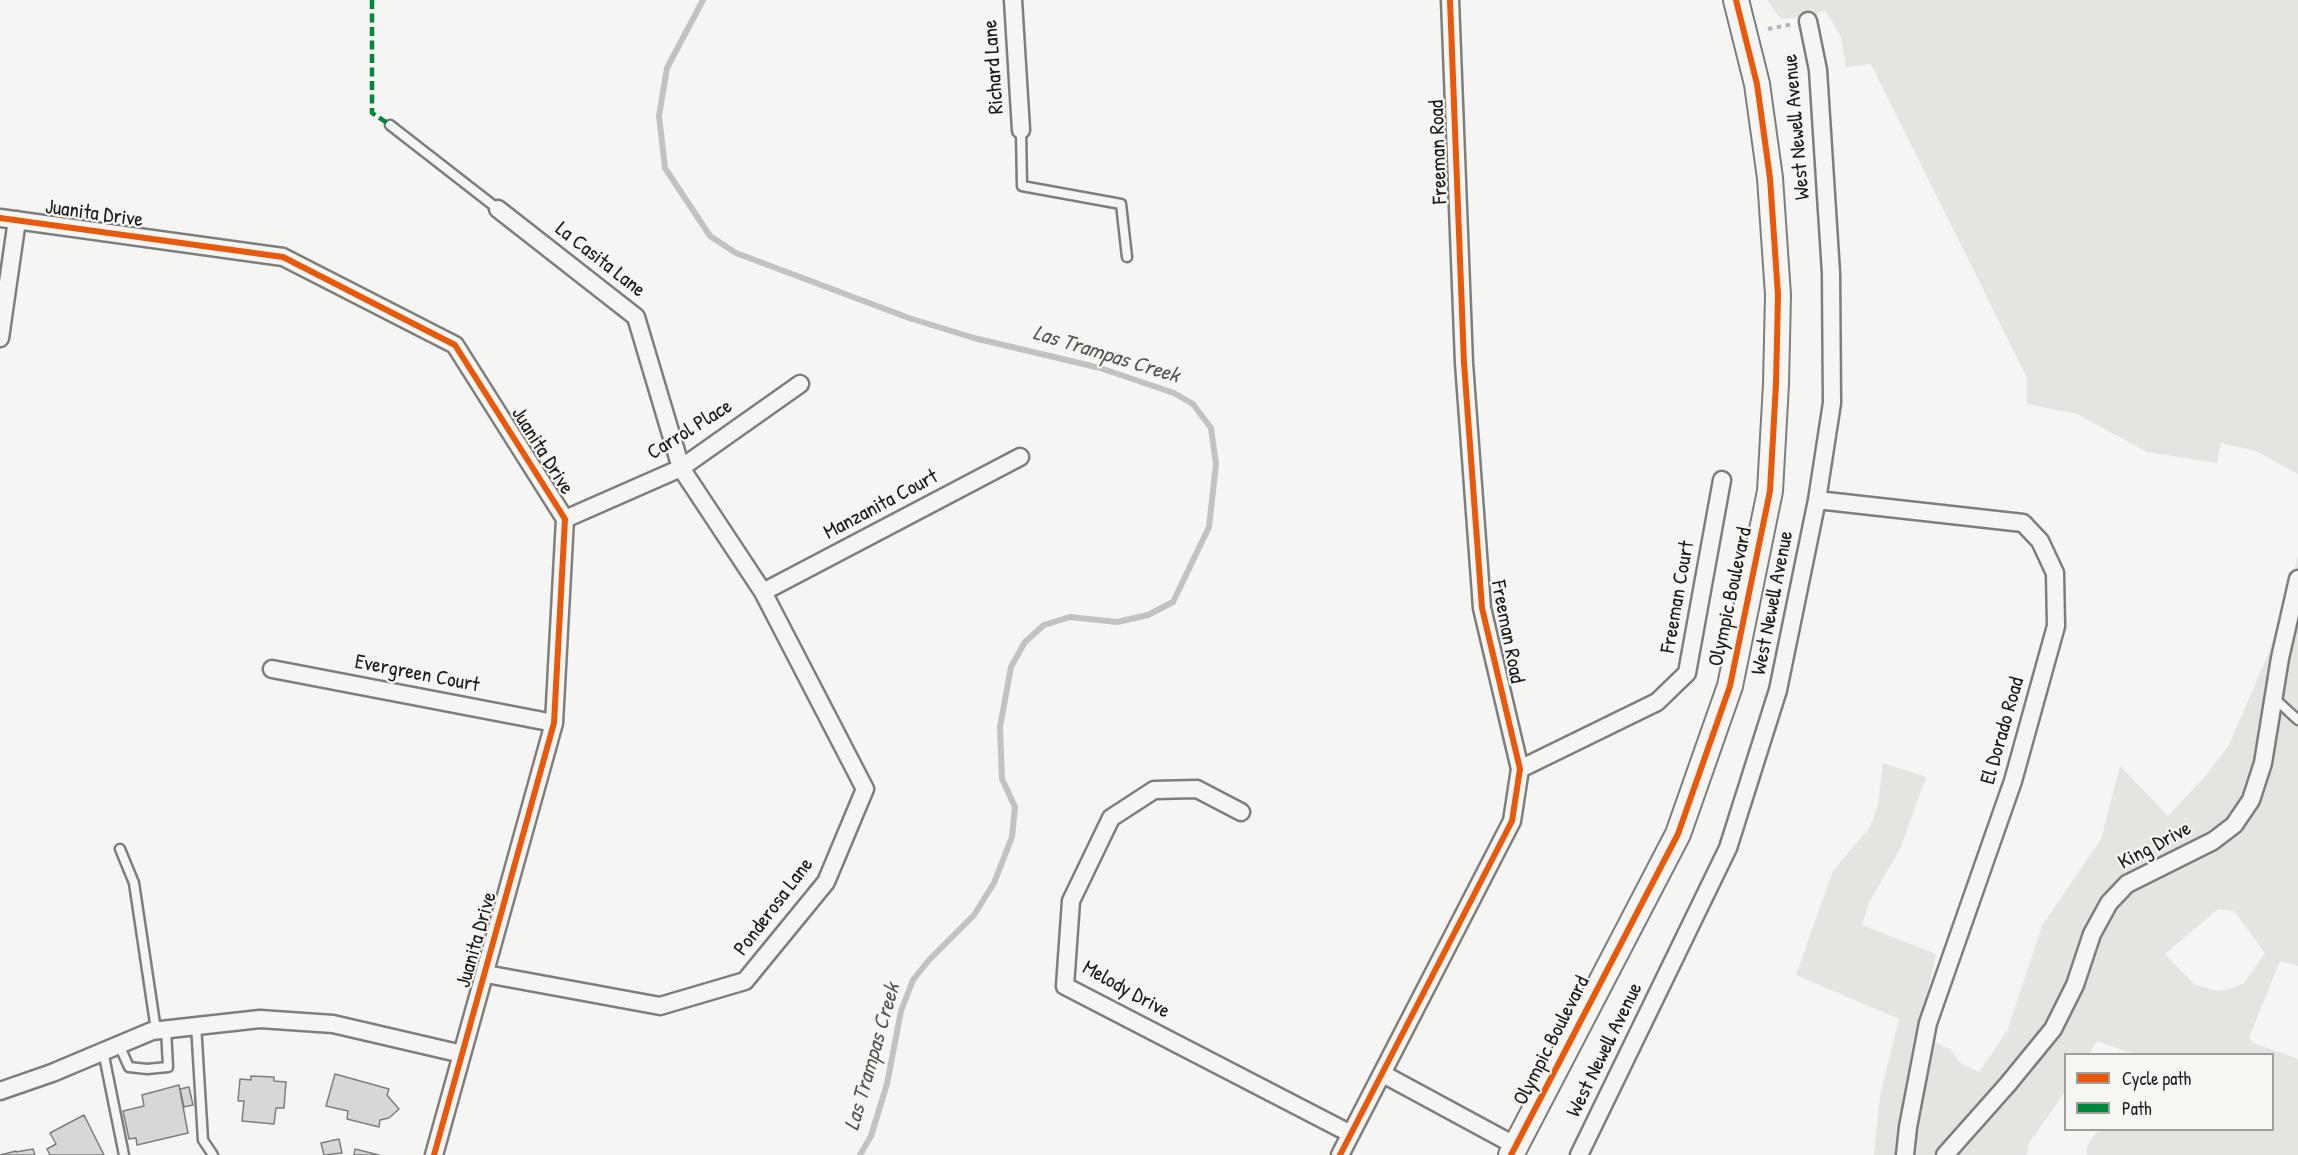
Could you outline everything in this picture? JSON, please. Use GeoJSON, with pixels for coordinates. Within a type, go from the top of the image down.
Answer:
{"type":"FeatureCollection","features":[{"type":"Feature","properties":{"kind":"main road","name":"Olympic Boulevard"},"geometry":{"type":"LineString","coordinates":[[1514,1150],[1678,834],[1730,686],[1770,491],[1778,295],[1770,178],[1757,84],[1736,0]]}},
{"type":"Feature","properties":{"kind":"street","name":"Richard Lane"},"geometry":{"type":"LineString","coordinates":[[1013,0],[1021,130]]}},
{"type":"Feature","properties":{"kind":"street","name":"Freeman Road"},"geometry":{"type":"LineString","coordinates":[[1340,1155],[1512,821],[1520,769],[1482,608],[1464,363],[1450,0]]}},
{"type":"Feature","properties":{"kind":"street","name":"West Newell Avenue"},"geometry":{"type":"LineString","coordinates":[[1579,1155],[1728,848],[1778,690],[1817,500],[1832,403],[1831,273],[1818,70],[1808,21]]}},
{"type":"Feature","properties":{"kind":"street","name":"La Casita Lane"},"geometry":{"type":"LineString","coordinates":[[498,209],[636,317],[681,468]]}},
{"type":"Feature","properties":{"kind":"street","name":"Juanita Drive"},"geometry":{"type":"LineString","coordinates":[[0,218],[283,257],[455,345],[565,519],[554,723],[434,1155]]}},
{"type":"Feature","properties":{"kind":"street"},"geometry":{"type":"LineString","coordinates":[[0,338],[17,220]]}},
{"type":"Feature","properties":{"kind":"street","name":"Carrol Place"},"geometry":{"type":"LineString","coordinates":[[565,519],[681,468],[800,384]]}},
{"type":"Feature","properties":{"kind":"street","name":"Manzanita Court"},"geometry":{"type":"LineString","coordinates":[[763,592],[1020,457]]}},
{"type":"Feature","properties":{"kind":"street","name":"Ponderosa Lane"},"geometry":{"type":"LineString","coordinates":[[486,974],[660,1006],[745,981],[826,882],[865,789],[763,592],[681,468]]}},
{"type":"Feature","properties":{"kind":"street","name":"Freeman Court"},"geometry":{"type":"LineString","coordinates":[[1520,769],[1657,702],[1687,673],[1722,480]]}},
{"type":"Feature","properties":{"kind":"street","name":"El Dorado Road"},"geometry":{"type":"LineString","coordinates":[[1817,500],[2023,523],[2040,541],[2055,573],[2056,626],[2013,781],[1928,1023],[1908,1127],[1905,1155]]}},
{"type":"Feature","properties":{"kind":"street","name":"King Drive"},"geometry":{"type":"LineString","coordinates":[[1945,1155],[2053,1029],[2075,985],[2092,934],[2109,903],[2127,884],[2213,841],[2234,825],[2251,800],[2263,763],[2289,613],[2298,579]]}},
{"type":"Feature","properties":{"kind":"street","name":"Evergreen Court"},"geometry":{"type":"LineString","coordinates":[[272,669],[554,723]]}},
{"type":"Feature","properties":{"kind":"street","name":"Melody Drive"},"geometry":{"type":"LineString","coordinates":[[1241,812],[1197,789],[1154,790],[1111,818],[1071,901],[1065,986],[1351,1134]]}},
{"type":"Feature","properties":{"kind":"street"},"geometry":{"type":"LineString","coordinates":[[0,1090],[52,1073],[161,1029],[260,1019],[333,1024],[462,1054]]}},
{"type":"Feature","properties":{"kind":"street"},"geometry":{"type":"LineString","coordinates":[[1383,1074],[1514,1150]]}},
{"type":"Feature","properties":{"kind":"lane"},"geometry":{"type":"LineString","coordinates":[[390,125],[498,209]]}},
{"type":"Feature","properties":{"kind":"lane"},"geometry":{"type":"LineString","coordinates":[[1021,130],[1022,186],[1121,204],[1127,257]]}},
{"type":"Feature","properties":{"kind":"lane"},"geometry":{"type":"LineString","coordinates":[[2274,698],[2298,720]]}},
{"type":"Feature","properties":{"kind":"lane"},"geometry":{"type":"LineString","coordinates":[[119,1045],[129,1067],[147,1069],[168,1067],[134,883],[120,849]]}},
{"type":"Feature","properties":{"kind":"lane"},"geometry":{"type":"LineString","coordinates":[[196,1024],[203,1140],[213,1155]]}},
{"type":"Feature","properties":{"kind":"lane"},"geometry":{"type":"LineString","coordinates":[[104,1051],[124,1155]]}},
{"type":"Feature","properties":{"kind":"path"},"geometry":{"type":"LineString","coordinates":[[1768,29],[1808,21]]}},
{"type":"Feature","properties":{"kind":"shaded area"},"geometry":{"type":"Polygon","coordinates":[[[1767,0],[2298,0],[2298,474],[2256,451],[2221,443],[2217,463],[2147,452],[2077,414],[2027,404],[2027,378],[1871,64],[1846,67],[1841,37],[1825,10],[1808,17],[1781,19],[1767,0]]]}},
{"type":"Feature","properties":{"kind":"shaded area"},"geometry":{"type":"Polygon","coordinates":[[[2298,556],[2298,966],[2280,961],[2249,1038],[2253,1043],[2298,1059],[2298,1155],[2087,1155],[2087,1147],[2097,1131],[2274,1131],[2274,1053],[2131,1053],[2097,1041],[2090,1053],[2064,1053],[2064,1093],[2029,1143],[2027,1155],[1874,1155],[1880,1095],[1899,1019],[1796,975],[1833,871],[1870,827],[1878,805],[1883,763],[1926,777],[1901,847],[1869,903],[1862,925],[1936,954],[1918,1035],[1950,1049],[1960,1063],[1979,1072],[2007,1031],[2042,926],[2101,839],[2120,766],[2168,816],[2202,780],[2229,745],[2269,652],[2298,556]],[[2218,909],[2165,954],[2195,985],[2217,991],[2244,983],[2265,953],[2234,911],[2218,909]]]}},
{"type":"Feature","properties":{"kind":"building"},"geometry":{"type":"Polygon","coordinates":[[[335,1074],[389,1089],[387,1095],[399,1109],[389,1118],[380,1120],[379,1127],[347,1119],[348,1111],[326,1106],[335,1074]]]}},
{"type":"Feature","properties":{"kind":"building"},"geometry":{"type":"Polygon","coordinates":[[[251,1076],[274,1077],[274,1081],[286,1082],[284,1108],[276,1108],[274,1124],[242,1121],[244,1101],[238,1101],[240,1079],[251,1080],[251,1076]]]}},
{"type":"Feature","properties":{"kind":"building"},"geometry":{"type":"Polygon","coordinates":[[[179,1085],[188,1133],[137,1145],[136,1138],[129,1139],[123,1111],[144,1106],[142,1095],[179,1085]]]}},
{"type":"Feature","properties":{"kind":"building"},"geometry":{"type":"Polygon","coordinates":[[[189,1087],[193,1105],[184,1107],[180,1089],[189,1087]]]}},
{"type":"Feature","properties":{"kind":"building"},"geometry":{"type":"Polygon","coordinates":[[[84,1115],[104,1155],[50,1155],[47,1149],[56,1144],[50,1133],[84,1115]]]}},
{"type":"Feature","properties":{"kind":"building"},"geometry":{"type":"Polygon","coordinates":[[[339,1139],[342,1153],[324,1155],[321,1143],[339,1139]]]}},
{"type":"Feature","properties":{"kind":"building"},"geometry":{"type":"Polygon","coordinates":[[[33,1149],[35,1155],[0,1155],[16,1151],[33,1149]]]}},
{"type":"Feature","properties":{"kind":"building"},"geometry":{"type":"Polygon","coordinates":[[[355,1149],[379,1155],[354,1155],[355,1149]]]}},
{"type":"Feature","properties":{"kind":"waterway","name":"Las Trampas Creek"},"geometry":{"type":"LineString","coordinates":[[703,0],[667,68],[659,116],[665,168],[710,236],[736,253],[909,318],[974,338],[1100,368],[1174,393],[1193,404],[1211,428],[1216,464],[1209,527],[1173,602],[1148,615],[1117,622],[1070,617],[1044,625],[1025,642],[1011,667],[1000,727],[1002,779],[1015,807],[1012,837],[994,883],[974,915],[929,960],[913,980],[901,1011],[887,1084],[871,1136],[860,1155]]}},
{"type":"Feature","properties":{"kind":"marked path"},"geometry":{"type":"LineString","coordinates":[[372,0],[372,113],[390,125]]}},
{"type":"Feature","properties":{"kind":"cycle path"},"geometry":{"type":"LineString","coordinates":[[1340,1155],[1512,821],[1520,769],[1482,608],[1464,363],[1450,0]]}},
{"type":"Feature","properties":{"kind":"cycle path"},"geometry":{"type":"LineString","coordinates":[[1511,1155],[1678,834],[1730,686],[1770,491],[1778,295],[1770,178],[1757,84],[1736,0]]}},
{"type":"Feature","properties":{"kind":"cycle path"},"geometry":{"type":"LineString","coordinates":[[0,218],[283,257],[455,345],[565,519],[554,723],[434,1155]]}}]}
